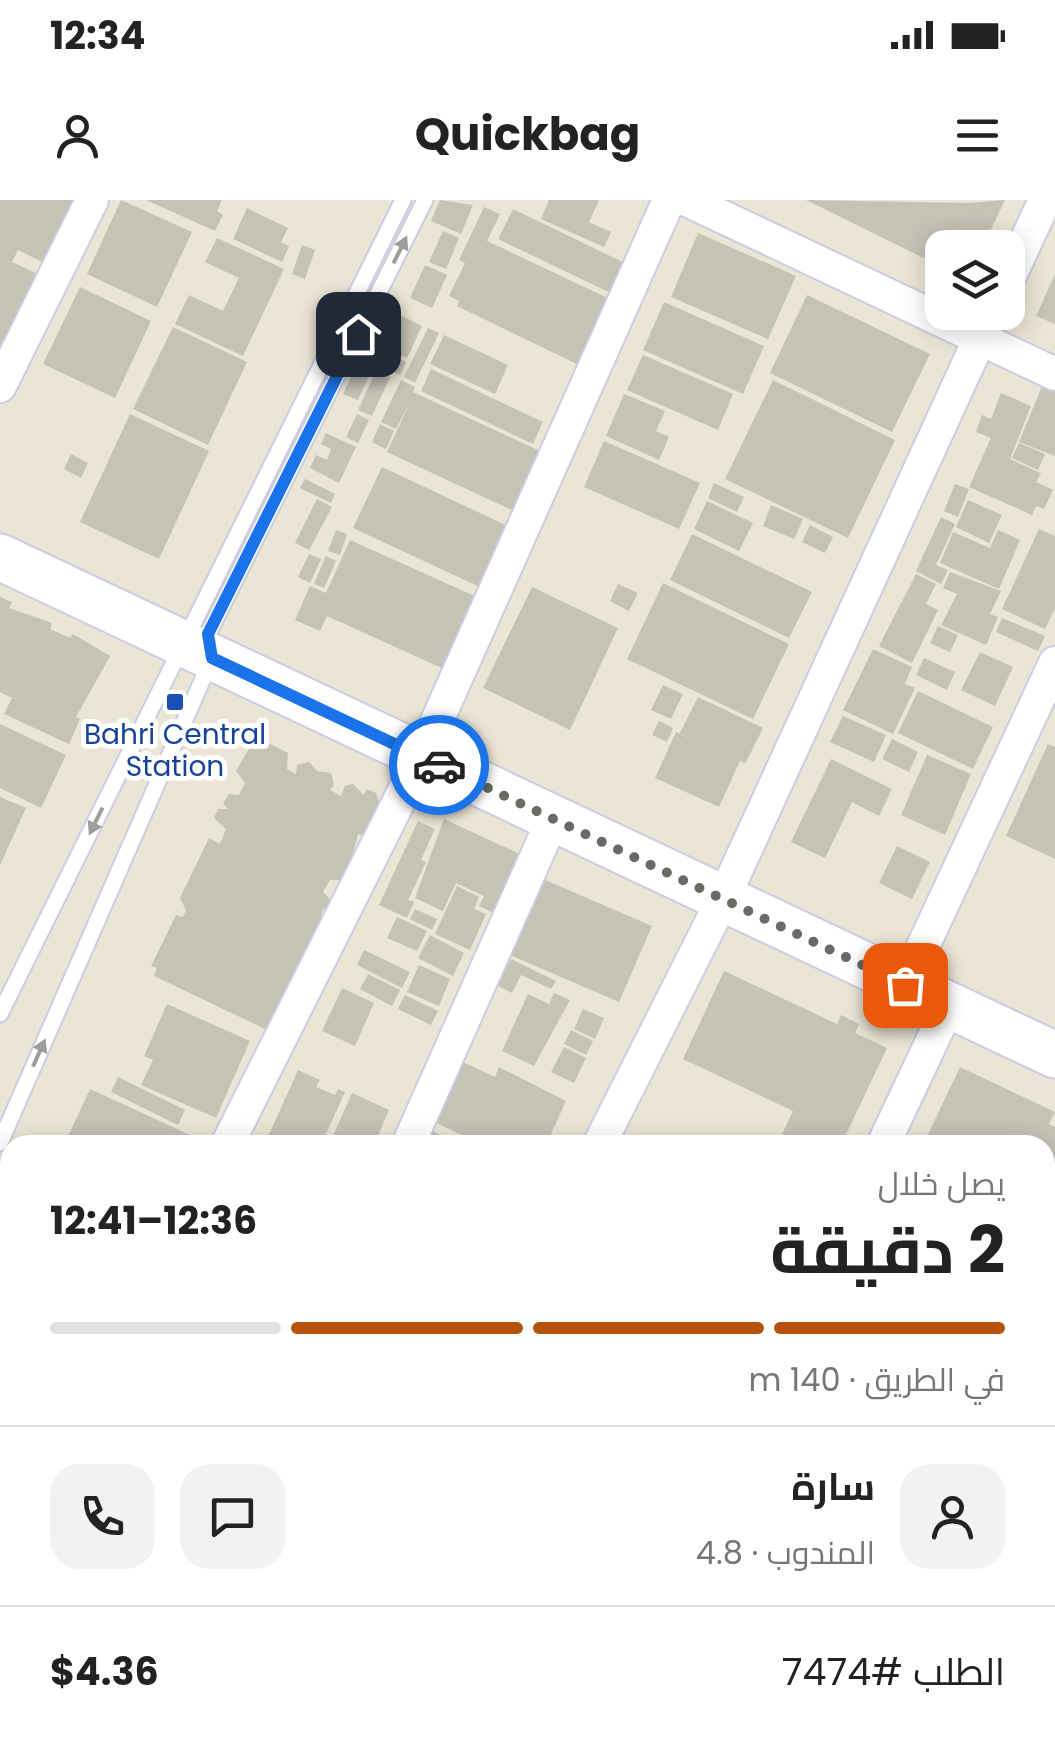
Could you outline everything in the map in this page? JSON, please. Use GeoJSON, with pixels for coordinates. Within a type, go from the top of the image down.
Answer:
{"type":"FeatureCollection","features":[{"type":"Feature","properties":{"kind":"street"},"geometry":{"type":"LineString","coordinates":[[0,386],[92,200]]}},
{"type":"Feature","properties":{"kind":"street"},"geometry":{"type":"LineString","coordinates":[[232,1135],[421,756],[670,200]]}},
{"type":"Feature","properties":{"kind":"street"},"geometry":{"type":"LineString","coordinates":[[687,200],[925,300]]}},
{"type":"Feature","properties":{"kind":"street"},"geometry":{"type":"LineString","coordinates":[[1025,243],[1045,200]]}},
{"type":"Feature","properties":{"kind":"street"},"geometry":{"type":"LineString","coordinates":[[603,1135],[724,899],[984,330]]}},
{"type":"Feature","properties":{"kind":"street"},"geometry":{"type":"LineString","coordinates":[[992,330],[1055,374]]}},
{"type":"Feature","properties":{"kind":"street"},"geometry":{"type":"LineString","coordinates":[[0,557],[1055,1055]]}},
{"type":"Feature","properties":{"kind":"street"},"geometry":{"type":"LineString","coordinates":[[905,985],[1055,663]]}},
{"type":"Feature","properties":{"kind":"street"},"geometry":{"type":"LineString","coordinates":[[412,1135],[554,819]]}},
{"type":"Feature","properties":{"kind":"street"},"geometry":{"type":"LineString","coordinates":[[888,1135],[949,1005]]}},
{"type":"Feature","properties":{"kind":"lane"},"geometry":{"type":"LineString","coordinates":[[3,1135],[198,651],[403,200]]}},
{"type":"Feature","properties":{"kind":"lane"},"geometry":{"type":"LineString","coordinates":[[0,1014],[208,634],[424,200]]}},
{"type":"Feature","properties":{"kind":"building"},"geometry":{"type":"Polygon","coordinates":[[[0,200],[77,200],[46,264],[18,250],[12,262],[40,275],[5,349],[0,346],[0,200]]]}},
{"type":"Feature","properties":{"kind":"building"},"geometry":{"type":"Polygon","coordinates":[[[121,200],[192,232],[157,307],[87,274],[121,200]]]}},
{"type":"Feature","properties":{"kind":"building"},"geometry":{"type":"Polygon","coordinates":[[[146,200],[222,200],[217,211],[223,215],[215,231],[146,200]]]}},
{"type":"Feature","properties":{"kind":"building"},"geometry":{"type":"Polygon","coordinates":[[[440,200],[473,205],[461,234],[431,221],[440,200]]]}},
{"type":"Feature","properties":{"kind":"building"},"geometry":{"type":"Polygon","coordinates":[[[549,200],[599,200],[589,222],[611,232],[604,247],[541,219],[549,200]]]}},
{"type":"Feature","properties":{"kind":"building"},"geometry":{"type":"Polygon","coordinates":[[[806,200],[1005,200],[991,230],[925,230],[925,259],[806,200]]]}},
{"type":"Feature","properties":{"kind":"building"},"geometry":{"type":"Polygon","coordinates":[[[484,207],[500,214],[487,241],[614,301],[583,367],[457,306],[459,301],[449,296],[465,263],[459,260],[484,207]]]}},
{"type":"Feature","properties":{"kind":"building"},"geometry":{"type":"Polygon","coordinates":[[[247,208],[288,228],[281,242],[289,246],[282,262],[233,239],[247,208]]]}},
{"type":"Feature","properties":{"kind":"building"},"geometry":{"type":"Polygon","coordinates":[[[513,209],[635,268],[621,298],[498,239],[513,209]]]}},
{"type":"Feature","properties":{"kind":"building"},"geometry":{"type":"Polygon","coordinates":[[[443,231],[459,238],[446,269],[429,262],[443,231]]]}},
{"type":"Feature","properties":{"kind":"building"},"geometry":{"type":"Polygon","coordinates":[[[698,233],[796,276],[768,339],[671,297],[698,233]]]}},
{"type":"Feature","properties":{"kind":"building"},"geometry":{"type":"Polygon","coordinates":[[[217,238],[284,269],[243,356],[175,324],[189,295],[223,311],[239,278],[205,262],[217,238]]]}},
{"type":"Feature","properties":{"kind":"building"},"geometry":{"type":"Polygon","coordinates":[[[302,245],[315,250],[305,279],[292,274],[302,245]]]}},
{"type":"Feature","properties":{"kind":"building"},"geometry":{"type":"Polygon","coordinates":[[[425,265],[447,275],[432,308],[410,298],[425,265]]]}},
{"type":"Feature","properties":{"kind":"building"},"geometry":{"type":"Polygon","coordinates":[[[1055,274],[1055,324],[1036,316],[1055,274]]]}},
{"type":"Feature","properties":{"kind":"building"},"geometry":{"type":"Polygon","coordinates":[[[80,287],[151,321],[115,398],[43,364],[80,287]]]}},
{"type":"Feature","properties":{"kind":"building"},"geometry":{"type":"Polygon","coordinates":[[[807,295],[930,354],[892,432],[770,373],[807,295]]]}},
{"type":"Feature","properties":{"kind":"building"},"geometry":{"type":"Polygon","coordinates":[[[664,302],[764,346],[743,394],[643,350],[664,302]]]}},
{"type":"Feature","properties":{"kind":"building"},"geometry":{"type":"Polygon","coordinates":[[[402,316],[422,326],[407,358],[387,349],[402,316]]]}},
{"type":"Feature","properties":{"kind":"building"},"geometry":{"type":"Polygon","coordinates":[[[173,327],[247,362],[208,445],[133,409],[173,327]]]}},
{"type":"Feature","properties":{"kind":"building"},"geometry":{"type":"Polygon","coordinates":[[[428,328],[439,333],[415,383],[404,377],[428,328]]]}},
{"type":"Feature","properties":{"kind":"building"},"geometry":{"type":"Polygon","coordinates":[[[444,335],[508,365],[495,394],[430,364],[444,335]]]}},
{"type":"Feature","properties":{"kind":"building"},"geometry":{"type":"Polygon","coordinates":[[[386,353],[406,362],[400,375],[380,366],[386,353]]]}},
{"type":"Feature","properties":{"kind":"building"},"geometry":{"type":"Polygon","coordinates":[[[643,355],[733,394],[718,430],[627,390],[643,355]]]}},
{"type":"Feature","properties":{"kind":"building"},"geometry":{"type":"Polygon","coordinates":[[[360,358],[374,364],[358,400],[343,394],[360,358]]]}},
{"type":"Feature","properties":{"kind":"building"},"geometry":{"type":"Polygon","coordinates":[[[431,369],[543,422],[533,444],[421,391],[431,369]]]}},
{"type":"Feature","properties":{"kind":"building"},"geometry":{"type":"Polygon","coordinates":[[[376,371],[390,377],[372,416],[358,410],[376,371]]]}},
{"type":"Feature","properties":{"kind":"building"},"geometry":{"type":"Polygon","coordinates":[[[401,380],[415,387],[413,392],[544,453],[516,512],[387,452],[411,400],[396,429],[381,422],[401,380]]]}},
{"type":"Feature","properties":{"kind":"building"},"geometry":{"type":"Polygon","coordinates":[[[773,380],[895,440],[848,538],[725,479],[773,380]]]}},
{"type":"Feature","properties":{"kind":"building"},"geometry":{"type":"Polygon","coordinates":[[[1043,384],[1055,389],[1055,456],[1019,442],[1043,384]]]}},
{"type":"Feature","properties":{"kind":"building"},"geometry":{"type":"Polygon","coordinates":[[[1001,393],[1031,406],[1010,459],[1041,473],[1036,482],[1053,490],[1044,509],[1036,506],[1032,515],[969,487],[991,438],[976,432],[982,415],[991,419],[1001,393]]]}},
{"type":"Feature","properties":{"kind":"building"},"geometry":{"type":"Polygon","coordinates":[[[624,394],[665,411],[656,431],[669,437],[659,460],[606,436],[624,394]]]}},
{"type":"Feature","properties":{"kind":"building"},"geometry":{"type":"Polygon","coordinates":[[[130,414],[209,451],[159,559],[80,522],[130,414]]]}},
{"type":"Feature","properties":{"kind":"building"},"geometry":{"type":"Polygon","coordinates":[[[357,414],[369,420],[358,443],[346,437],[357,414]]]}},
{"type":"Feature","properties":{"kind":"building"},"geometry":{"type":"Polygon","coordinates":[[[380,424],[394,431],[386,449],[372,442],[380,424]]]}},
{"type":"Feature","properties":{"kind":"building"},"geometry":{"type":"Polygon","coordinates":[[[326,433],[356,447],[339,483],[310,468],[316,455],[327,460],[331,449],[321,444],[326,433]]]}},
{"type":"Feature","properties":{"kind":"building"},"geometry":{"type":"Polygon","coordinates":[[[604,441],[700,483],[679,529],[584,487],[604,441]]]}},
{"type":"Feature","properties":{"kind":"building"},"geometry":{"type":"Polygon","coordinates":[[[1019,443],[1045,454],[1038,470],[1012,458],[1019,443]]]}},
{"type":"Feature","properties":{"kind":"building"},"geometry":{"type":"Polygon","coordinates":[[[71,454],[88,463],[81,478],[64,469],[71,454]]]}},
{"type":"Feature","properties":{"kind":"building"},"geometry":{"type":"Polygon","coordinates":[[[382,467],[512,528],[484,589],[353,528],[382,467]]]}},
{"type":"Feature","properties":{"kind":"building"},"geometry":{"type":"Polygon","coordinates":[[[305,479],[335,494],[331,503],[300,488],[305,479]]]}},
{"type":"Feature","properties":{"kind":"building"},"geometry":{"type":"Polygon","coordinates":[[[714,483],[744,497],[737,512],[708,498],[714,483]]]}},
{"type":"Feature","properties":{"kind":"building"},"geometry":{"type":"Polygon","coordinates":[[[955,484],[969,489],[958,517],[944,511],[955,484]]]}},
{"type":"Feature","properties":{"kind":"building"},"geometry":{"type":"Polygon","coordinates":[[[317,499],[332,507],[309,550],[295,543],[317,499]]]}},
{"type":"Feature","properties":{"kind":"building"},"geometry":{"type":"Polygon","coordinates":[[[968,500],[1002,515],[989,543],[956,527],[968,500]]]}},
{"type":"Feature","properties":{"kind":"building"},"geometry":{"type":"Polygon","coordinates":[[[707,501],[753,523],[739,551],[694,529],[707,501]]]}},
{"type":"Feature","properties":{"kind":"building"},"geometry":{"type":"Polygon","coordinates":[[[771,505],[803,519],[794,539],[763,526],[771,505]]]}},
{"type":"Feature","properties":{"kind":"building"},"geometry":{"type":"Polygon","coordinates":[[[941,517],[955,524],[936,565],[948,570],[941,584],[916,571],[941,517]]]}},
{"type":"Feature","properties":{"kind":"building"},"geometry":{"type":"Polygon","coordinates":[[[810,525],[833,537],[825,553],[802,542],[810,525]]]}},
{"type":"Feature","properties":{"kind":"building"},"geometry":{"type":"Polygon","coordinates":[[[1039,529],[1055,536],[1055,608],[1045,629],[1002,609],[1039,529]]]}},
{"type":"Feature","properties":{"kind":"building"},"geometry":{"type":"Polygon","coordinates":[[[336,530],[347,534],[340,555],[328,551],[336,530]]]}},
{"type":"Feature","properties":{"kind":"building"},"geometry":{"type":"Polygon","coordinates":[[[998,530],[1020,540],[999,589],[940,563],[953,532],[990,548],[998,530]]]}},
{"type":"Feature","properties":{"kind":"building"},"geometry":{"type":"Polygon","coordinates":[[[692,534],[812,592],[789,638],[670,580],[692,534]]]}},
{"type":"Feature","properties":{"kind":"building"},"geometry":{"type":"Polygon","coordinates":[[[350,540],[479,598],[446,670],[327,616],[320,631],[295,620],[310,586],[326,593],[350,540]]]}},
{"type":"Feature","properties":{"kind":"building"},"geometry":{"type":"Polygon","coordinates":[[[309,554],[321,559],[310,583],[298,577],[309,554]]]}},
{"type":"Feature","properties":{"kind":"building"},"geometry":{"type":"Polygon","coordinates":[[[326,556],[336,561],[324,588],[314,584],[326,556]]]}},
{"type":"Feature","properties":{"kind":"building"},"geometry":{"type":"Polygon","coordinates":[[[950,572],[1001,591],[990,614],[998,617],[986,645],[941,625],[957,594],[943,588],[950,572]]]}},
{"type":"Feature","properties":{"kind":"building"},"geometry":{"type":"Polygon","coordinates":[[[916,574],[936,584],[926,604],[938,610],[912,663],[879,646],[916,574]]]}},
{"type":"Feature","properties":{"kind":"building"},"geometry":{"type":"Polygon","coordinates":[[[663,583],[789,644],[753,719],[627,659],[663,583]]]}},
{"type":"Feature","properties":{"kind":"building"},"geometry":{"type":"Polygon","coordinates":[[[618,584],[638,593],[629,611],[610,601],[618,584]]]}},
{"type":"Feature","properties":{"kind":"building"},"geometry":{"type":"Polygon","coordinates":[[[532,587],[618,628],[570,730],[483,688],[532,587]]]}},
{"type":"Feature","properties":{"kind":"building"},"geometry":{"type":"Polygon","coordinates":[[[0,597],[12,602],[9,608],[52,623],[50,629],[70,638],[73,634],[110,656],[76,717],[80,719],[69,744],[4,714],[12,698],[0,692],[0,597]]]}},
{"type":"Feature","properties":{"kind":"building"},"geometry":{"type":"Polygon","coordinates":[[[1002,618],[1045,636],[1038,651],[996,632],[1002,618]]]}},
{"type":"Feature","properties":{"kind":"building"},"geometry":{"type":"Polygon","coordinates":[[[938,626],[958,635],[950,652],[930,643],[938,626]]]}},
{"type":"Feature","properties":{"kind":"building"},"geometry":{"type":"Polygon","coordinates":[[[873,649],[912,667],[905,684],[915,688],[893,734],[843,710],[873,649]]]}},
{"type":"Feature","properties":{"kind":"building"},"geometry":{"type":"Polygon","coordinates":[[[980,652],[1013,667],[995,706],[961,690],[980,652]]]}},
{"type":"Feature","properties":{"kind":"building"},"geometry":{"type":"Polygon","coordinates":[[[924,658],[955,672],[947,690],[916,675],[924,658]]]}},
{"type":"Feature","properties":{"kind":"building"},"geometry":{"type":"Polygon","coordinates":[[[663,685],[683,694],[671,719],[651,710],[663,685]]]}},
{"type":"Feature","properties":{"kind":"building"},"geometry":{"type":"Polygon","coordinates":[[[918,691],[993,727],[973,769],[898,733],[918,691]]]}},
{"type":"Feature","properties":{"kind":"building"},"geometry":{"type":"Polygon","coordinates":[[[698,697],[763,728],[745,764],[740,761],[719,807],[655,778],[676,732],[696,741],[680,733],[698,697]]]}},
{"type":"Feature","properties":{"kind":"building"},"geometry":{"type":"Polygon","coordinates":[[[843,716],[886,735],[874,762],[830,742],[843,716]]]}},
{"type":"Feature","properties":{"kind":"building"},"geometry":{"type":"Polygon","coordinates":[[[659,721],[673,728],[667,742],[652,735],[659,721]]]}},
{"type":"Feature","properties":{"kind":"building"},"geometry":{"type":"Polygon","coordinates":[[[0,724],[66,755],[41,808],[0,788],[0,724]]]}},
{"type":"Feature","properties":{"kind":"building"},"geometry":{"type":"Polygon","coordinates":[[[892,739],[918,752],[909,772],[882,759],[892,739]]]}},
{"type":"Feature","properties":{"kind":"building"},"geometry":{"type":"Polygon","coordinates":[[[264,741],[288,753],[287,769],[296,774],[297,765],[309,762],[317,771],[331,773],[334,785],[330,790],[341,796],[345,786],[353,784],[364,795],[367,789],[376,793],[382,810],[377,820],[372,817],[370,823],[375,825],[369,837],[358,834],[354,850],[358,856],[354,865],[348,863],[347,880],[330,880],[323,892],[334,903],[331,910],[323,909],[321,915],[326,918],[322,926],[316,927],[314,932],[320,936],[308,960],[298,963],[294,972],[300,974],[276,1029],[268,1025],[265,1029],[154,976],[157,968],[151,966],[176,915],[183,917],[186,910],[180,898],[209,838],[220,844],[226,829],[214,818],[218,809],[228,809],[223,803],[229,794],[239,795],[245,783],[236,771],[251,745],[264,741]]]}},
{"type":"Feature","properties":{"kind":"building"},"geometry":{"type":"Polygon","coordinates":[[[1048,744],[1055,747],[1055,859],[1006,836],[1048,744]]]}},
{"type":"Feature","properties":{"kind":"building"},"geometry":{"type":"Polygon","coordinates":[[[927,755],[971,774],[945,835],[901,815],[927,755]]]}},
{"type":"Feature","properties":{"kind":"building"},"geometry":{"type":"Polygon","coordinates":[[[831,759],[892,789],[879,816],[852,802],[825,858],[791,842],[831,759]]]}},
{"type":"Feature","properties":{"kind":"building"},"geometry":{"type":"Polygon","coordinates":[[[0,797],[26,808],[0,865],[0,797]]]}},
{"type":"Feature","properties":{"kind":"building"},"geometry":{"type":"Polygon","coordinates":[[[444,819],[522,855],[494,913],[479,906],[484,896],[456,883],[443,911],[415,898],[444,819]]]}},
{"type":"Feature","properties":{"kind":"building"},"geometry":{"type":"Polygon","coordinates":[[[418,821],[435,829],[421,860],[426,862],[408,900],[414,902],[407,918],[379,905],[418,821]]]}},
{"type":"Feature","properties":{"kind":"building"},"geometry":{"type":"Polygon","coordinates":[[[897,846],[930,862],[912,899],[879,883],[897,846]]]}},
{"type":"Feature","properties":{"kind":"building"},"geometry":{"type":"Polygon","coordinates":[[[543,879],[652,926],[619,1002],[510,955],[543,879]]]}},
{"type":"Feature","properties":{"kind":"building"},"geometry":{"type":"Polygon","coordinates":[[[457,886],[479,897],[474,909],[486,914],[470,950],[435,934],[457,886]]]}},
{"type":"Feature","properties":{"kind":"building"},"geometry":{"type":"Polygon","coordinates":[[[415,909],[437,919],[432,930],[410,919],[415,909]]]}},
{"type":"Feature","properties":{"kind":"building"},"geometry":{"type":"Polygon","coordinates":[[[397,917],[427,931],[417,951],[387,938],[397,917]]]}},
{"type":"Feature","properties":{"kind":"building"},"geometry":{"type":"Polygon","coordinates":[[[430,935],[464,953],[453,976],[418,958],[430,935]]]}},
{"type":"Feature","properties":{"kind":"building"},"geometry":{"type":"Polygon","coordinates":[[[364,950],[410,972],[402,988],[357,965],[364,950]]]}},
{"type":"Feature","properties":{"kind":"building"},"geometry":{"type":"Polygon","coordinates":[[[511,959],[556,981],[551,989],[521,975],[512,993],[498,986],[511,959]]]}},
{"type":"Feature","properties":{"kind":"building"},"geometry":{"type":"Polygon","coordinates":[[[419,965],[450,979],[439,1006],[407,992],[419,965]]]}},
{"type":"Feature","properties":{"kind":"building"},"geometry":{"type":"Polygon","coordinates":[[[724,971],[837,1024],[841,1015],[859,1024],[855,1033],[887,1048],[846,1135],[782,1135],[793,1111],[683,1059],[724,971]]]}},
{"type":"Feature","properties":{"kind":"building"},"geometry":{"type":"Polygon","coordinates":[[[368,974],[400,990],[392,1006],[360,989],[368,974]]]}},
{"type":"Feature","properties":{"kind":"building"},"geometry":{"type":"Polygon","coordinates":[[[342,988],[374,1003],[355,1046],[322,1031],[342,988]]]}},
{"type":"Feature","properties":{"kind":"building"},"geometry":{"type":"Polygon","coordinates":[[[554,993],[570,1000],[534,1066],[502,1051],[528,994],[549,1004],[554,993]]]}},
{"type":"Feature","properties":{"kind":"building"},"geometry":{"type":"Polygon","coordinates":[[[405,995],[438,1011],[431,1025],[398,1009],[405,995]]]}},
{"type":"Feature","properties":{"kind":"building"},"geometry":{"type":"Polygon","coordinates":[[[167,1004],[250,1041],[216,1118],[141,1085],[153,1060],[144,1056],[167,1004]]]}},
{"type":"Feature","properties":{"kind":"building"},"geometry":{"type":"Polygon","coordinates":[[[583,1009],[604,1018],[595,1039],[574,1029],[583,1009]]]}},
{"type":"Feature","properties":{"kind":"building"},"geometry":{"type":"Polygon","coordinates":[[[571,1030],[593,1041],[586,1055],[564,1044],[571,1030]]]}},
{"type":"Feature","properties":{"kind":"building"},"geometry":{"type":"Polygon","coordinates":[[[564,1047],[586,1058],[574,1083],[551,1072],[564,1047]]]}},
{"type":"Feature","properties":{"kind":"building"},"geometry":{"type":"Polygon","coordinates":[[[456,1059],[495,1077],[499,1067],[566,1101],[551,1135],[462,1135],[428,1119],[456,1059]]]}},
{"type":"Feature","properties":{"kind":"building"},"geometry":{"type":"Polygon","coordinates":[[[960,1067],[1055,1112],[1049,1124],[1055,1127],[1055,1135],[928,1135],[960,1067]]]}},
{"type":"Feature","properties":{"kind":"building"},"geometry":{"type":"Polygon","coordinates":[[[298,1070],[320,1080],[316,1087],[335,1095],[338,1089],[345,1092],[326,1135],[269,1135],[298,1070]]]}},
{"type":"Feature","properties":{"kind":"building"},"geometry":{"type":"Polygon","coordinates":[[[118,1077],[185,1110],[178,1125],[111,1092],[118,1077]]]}},
{"type":"Feature","properties":{"kind":"building"},"geometry":{"type":"Polygon","coordinates":[[[90,1089],[190,1135],[69,1135],[90,1089]]]}},
{"type":"Feature","properties":{"kind":"building"},"geometry":{"type":"Polygon","coordinates":[[[352,1093],[389,1110],[378,1135],[333,1135],[352,1093]]]}},
{"type":"Feature","properties":{"kind":"way so far"},"geometry":{"type":"LineString","coordinates":[[439,765],[905,985]]}},
{"type":"Feature","properties":{"kind":"place","name":"Bahri Central Station"},"geometry":{"type":"Point","coordinates":[175,702]}},
{"type":"Feature","properties":{"kind":"route"},"geometry":{"type":"LineString","coordinates":[[358,334],[208,634],[212,658],[439,765]]}}]}
